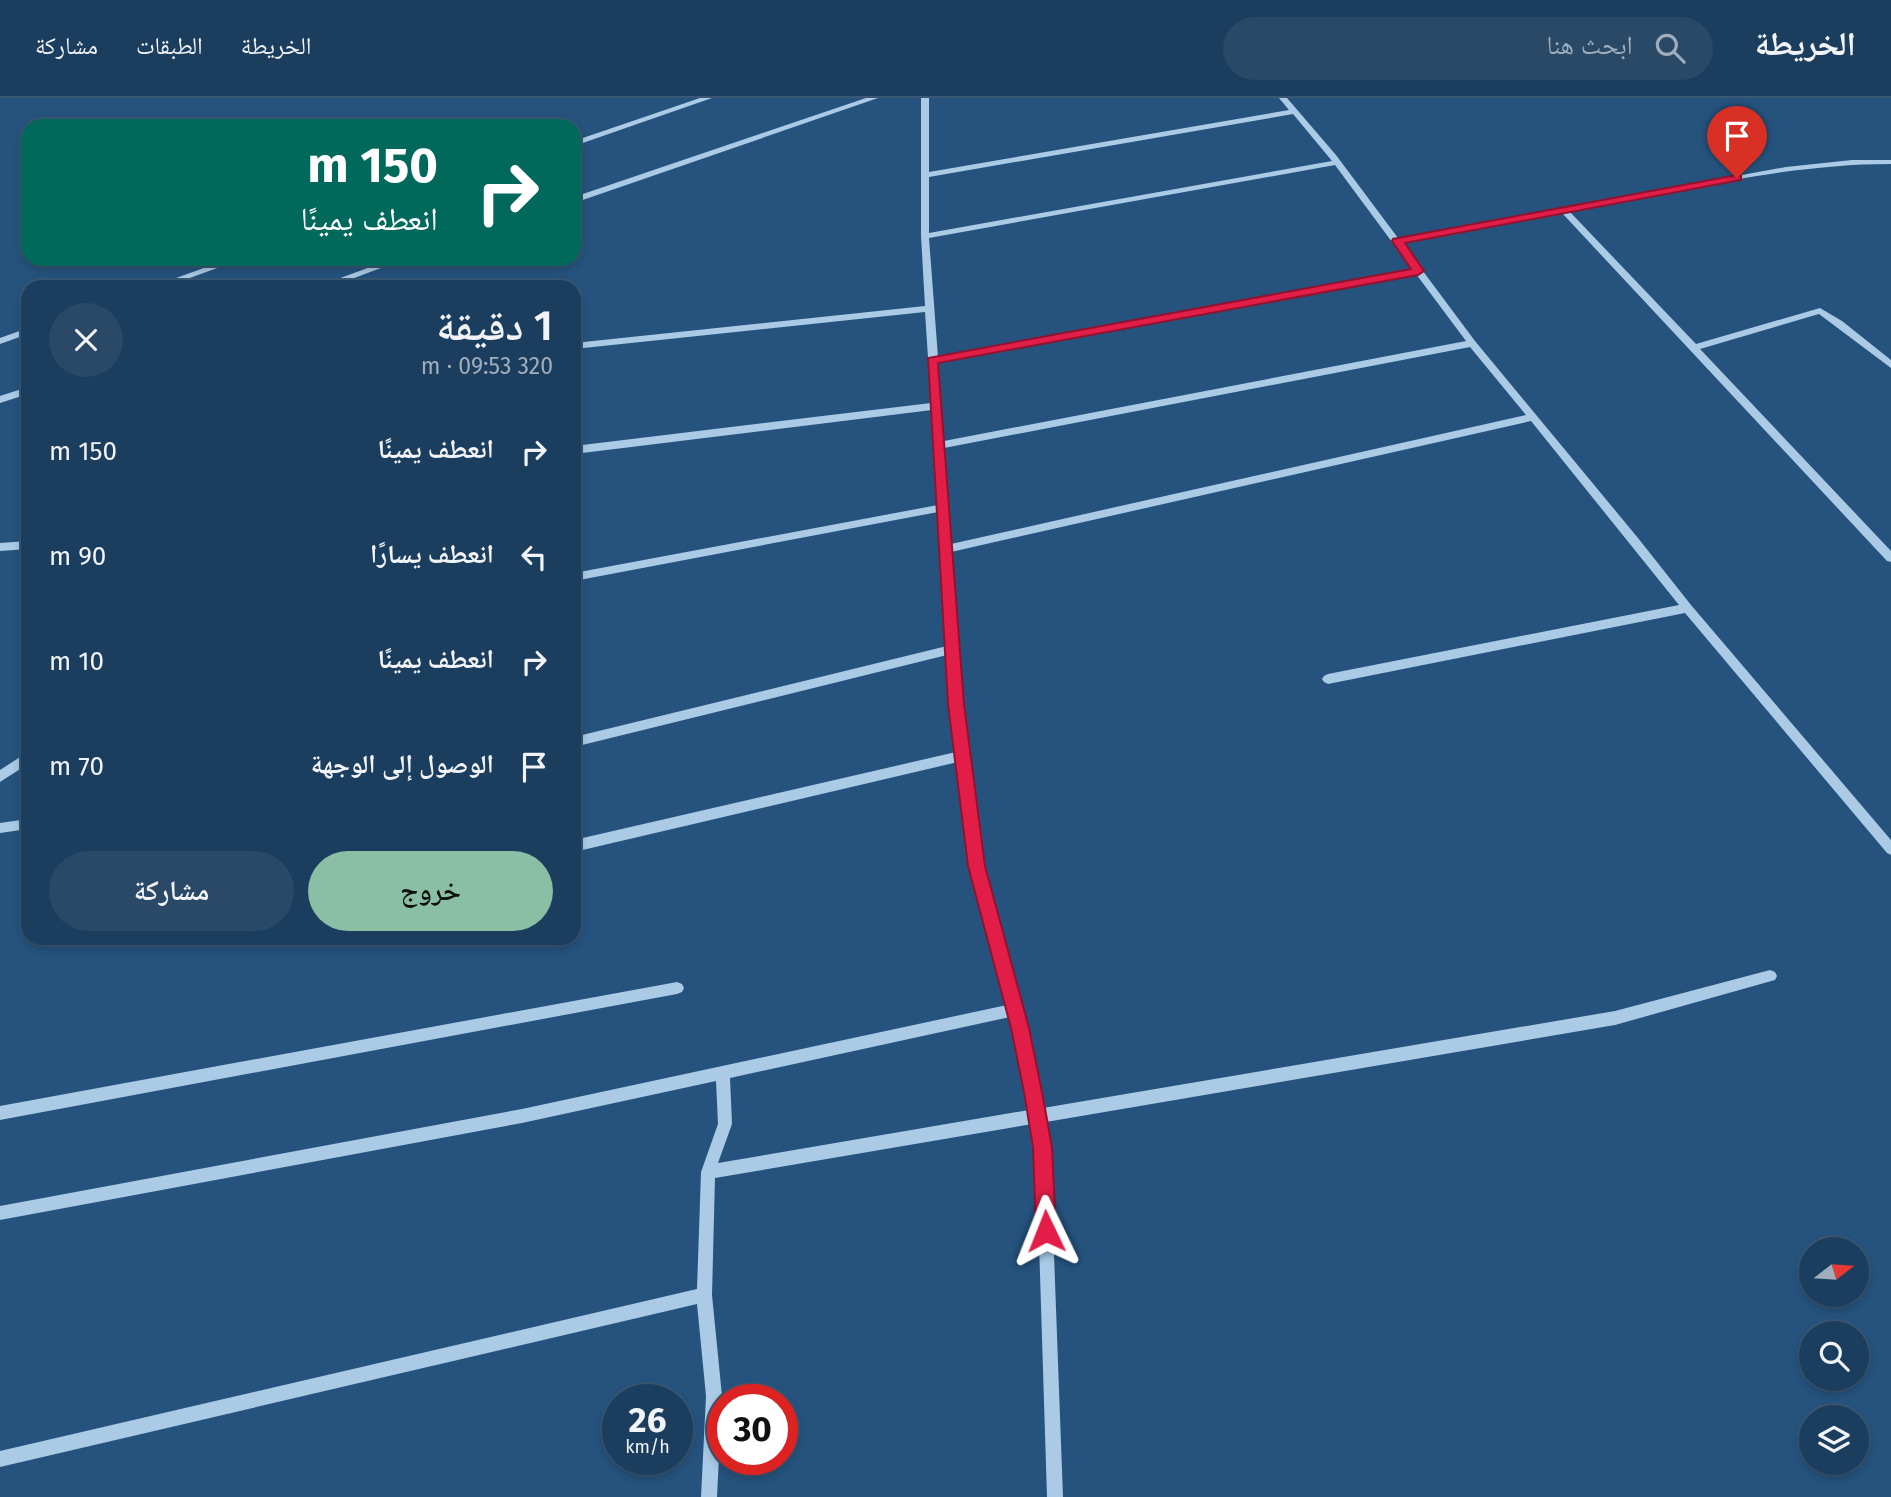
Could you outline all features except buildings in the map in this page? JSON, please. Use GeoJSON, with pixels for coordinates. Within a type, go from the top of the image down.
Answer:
{"type":"FeatureCollection","features":[{"type":"Feature","properties":{"kind":"street"},"geometry":{"type":"LineString","coordinates":[[581,142],[708,98]]}},
{"type":"Feature","properties":{"kind":"street"},"geometry":{"type":"LineString","coordinates":[[581,198],[874,98]]}},
{"type":"Feature","properties":{"kind":"street"},"geometry":{"type":"LineString","coordinates":[[925,98],[925,236],[934,406],[952,649],[962,756],[977,866],[1016,1010],[1037,1114],[1043,1161],[1055,1497]]}},
{"type":"Feature","properties":{"kind":"street"},"geometry":{"type":"LineString","coordinates":[[1283,98],[1337,162],[1472,343],[1637,542],[1687,608],[1891,849]]}},
{"type":"Feature","properties":{"kind":"street"},"geometry":{"type":"LineString","coordinates":[[924,175],[1295,111]]}},
{"type":"Feature","properties":{"kind":"street"},"geometry":{"type":"LineString","coordinates":[[925,236],[1337,162]]}},
{"type":"Feature","properties":{"kind":"street"},"geometry":{"type":"LineString","coordinates":[[1397,241],[1786,169],[1852,162],[1891,162]]}},
{"type":"Feature","properties":{"kind":"street"},"geometry":{"type":"LineString","coordinates":[[1564,210],[1891,558]]}},
{"type":"Feature","properties":{"kind":"street"},"geometry":{"type":"LineString","coordinates":[[176,280],[218,266]]}},
{"type":"Feature","properties":{"kind":"street"},"geometry":{"type":"LineString","coordinates":[[341,280],[381,266]]}},
{"type":"Feature","properties":{"kind":"street"},"geometry":{"type":"LineString","coordinates":[[932,360],[1418,271]]}},
{"type":"Feature","properties":{"kind":"street"},"geometry":{"type":"LineString","coordinates":[[581,345],[929,309]]}},
{"type":"Feature","properties":{"kind":"street"},"geometry":{"type":"LineString","coordinates":[[1694,348],[1820,311],[1891,365]]}},
{"type":"Feature","properties":{"kind":"street"},"geometry":{"type":"LineString","coordinates":[[0,341],[21,334]]}},
{"type":"Feature","properties":{"kind":"street"},"geometry":{"type":"LineString","coordinates":[[937,446],[1472,343]]}},
{"type":"Feature","properties":{"kind":"street"},"geometry":{"type":"LineString","coordinates":[[0,400],[21,392]]}},
{"type":"Feature","properties":{"kind":"street"},"geometry":{"type":"LineString","coordinates":[[581,449],[934,406]]}},
{"type":"Feature","properties":{"kind":"street"},"geometry":{"type":"LineString","coordinates":[[944,550],[1534,417]]}},
{"type":"Feature","properties":{"kind":"street"},"geometry":{"type":"LineString","coordinates":[[581,576],[941,508]]}},
{"type":"Feature","properties":{"kind":"street"},"geometry":{"type":"LineString","coordinates":[[0,547],[21,546]]}},
{"type":"Feature","properties":{"kind":"street"},"geometry":{"type":"LineString","coordinates":[[1328,679],[1687,608]]}},
{"type":"Feature","properties":{"kind":"street"},"geometry":{"type":"LineString","coordinates":[[581,740],[952,649]]}},
{"type":"Feature","properties":{"kind":"street"},"geometry":{"type":"LineString","coordinates":[[581,844],[962,756]]}},
{"type":"Feature","properties":{"kind":"street"},"geometry":{"type":"LineString","coordinates":[[0,777],[21,762]]}},
{"type":"Feature","properties":{"kind":"street"},"geometry":{"type":"LineString","coordinates":[[0,828],[21,825]]}},
{"type":"Feature","properties":{"kind":"street"},"geometry":{"type":"LineString","coordinates":[[708,1172],[1037,1114],[1615,1018],[1770,976]]}},
{"type":"Feature","properties":{"kind":"street"},"geometry":{"type":"LineString","coordinates":[[0,1113],[677,988]]}},
{"type":"Feature","properties":{"kind":"street"},"geometry":{"type":"LineString","coordinates":[[0,1213],[522,1116],[1016,1010]]}},
{"type":"Feature","properties":{"kind":"street"},"geometry":{"type":"LineString","coordinates":[[709,1497],[714,1396],[704,1295],[708,1172],[724,1124],[723,1073]]}},
{"type":"Feature","properties":{"kind":"street"},"geometry":{"type":"LineString","coordinates":[[0,1459],[704,1295]]}},
{"type":"Feature","properties":{"kind":"route"},"geometry":{"type":"LineString","coordinates":[[1046,1231],[1043,1147],[1025,1047],[977,866],[956,704],[932,360],[1418,271],[1397,241],[1737,178]]}}]}
